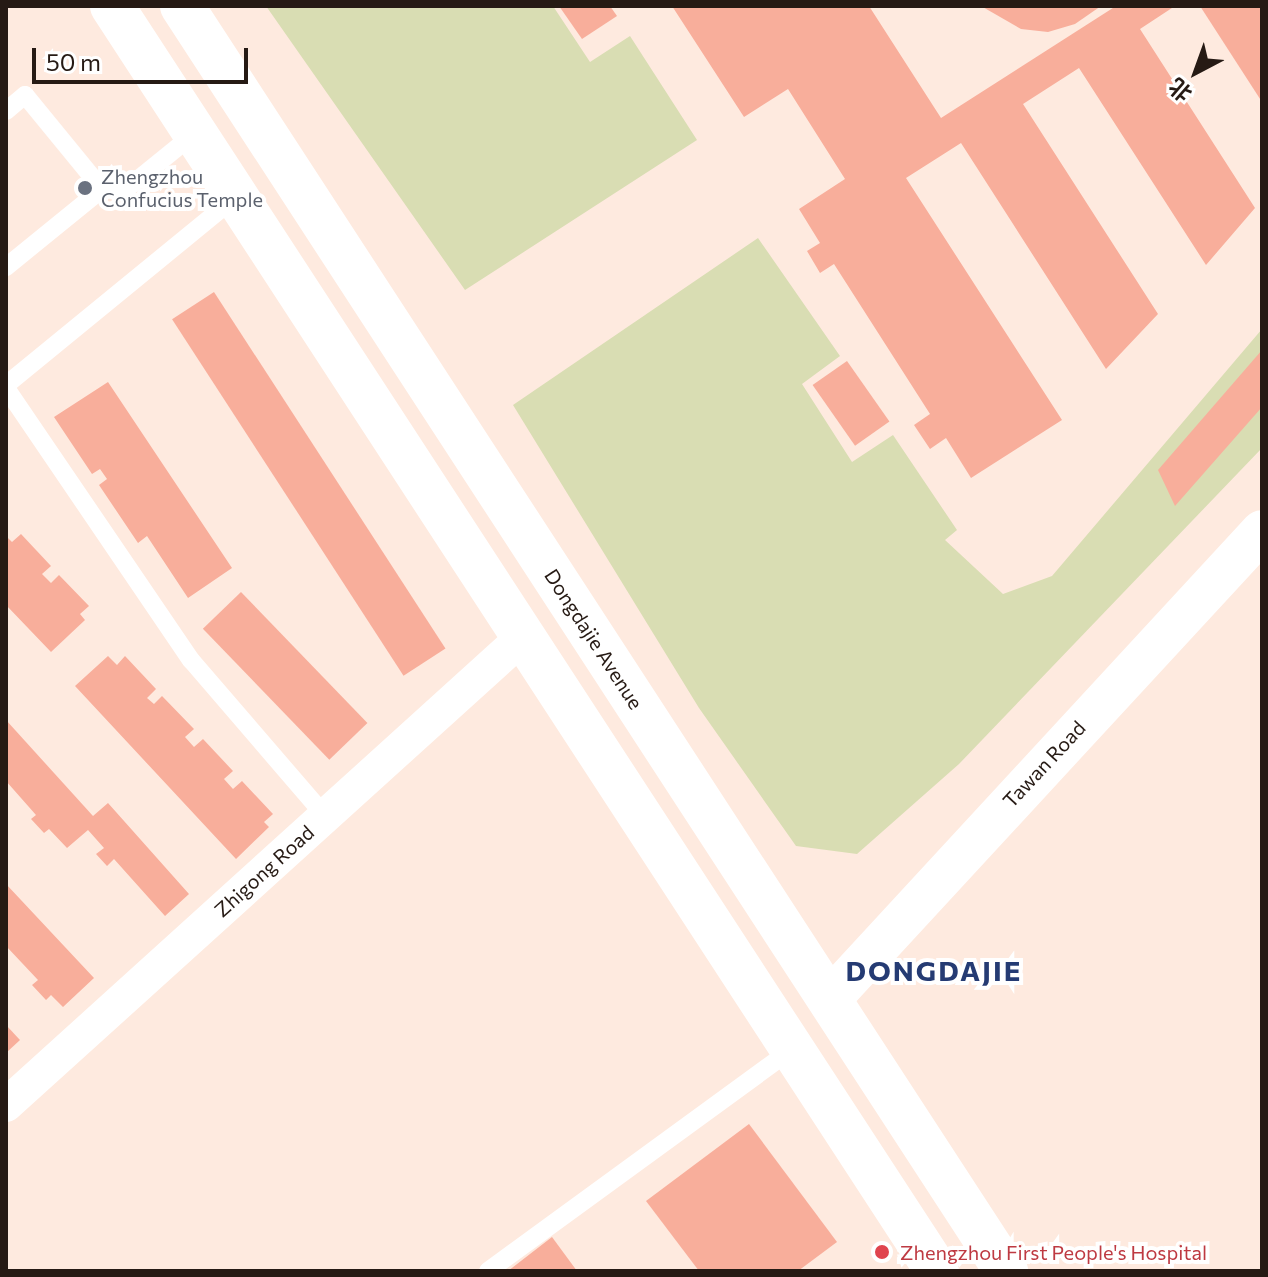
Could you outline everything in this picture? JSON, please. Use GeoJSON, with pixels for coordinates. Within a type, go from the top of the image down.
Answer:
{"type":"FeatureCollection","features":[{"type":"Feature","properties":{"kind":"main road"},"geometry":{"type":"LineString","coordinates":[[112,6],[937,1271]]}},
{"type":"Feature","properties":{"kind":"main road","name":"Dongdajie Avenue"},"geometry":{"type":"LineString","coordinates":[[182,6],[1006,1271]]}},
{"type":"Feature","properties":{"kind":"street","name":"Tawan Road"},"geometry":{"type":"LineString","coordinates":[[829,1000],[1262,531]]}},
{"type":"Feature","properties":{"kind":"street","name":"Zhigong Road"},"geometry":{"type":"LineString","coordinates":[[6,1105],[523,637]]}},
{"type":"Feature","properties":{"kind":"lane"},"geometry":{"type":"LineString","coordinates":[[6,111],[25,95],[102,189]]}},
{"type":"Feature","properties":{"kind":"lane"},"geometry":{"type":"LineString","coordinates":[[6,267],[102,189],[125,190],[195,133]]}},
{"type":"Feature","properties":{"kind":"lane"},"geometry":{"type":"LineString","coordinates":[[236,197],[6,386],[191,660],[325,816]]}},
{"type":"Feature","properties":{"kind":"lane"},"geometry":{"type":"LineString","coordinates":[[488,1271],[792,1049]]}},
{"type":"Feature","properties":{"kind":"green space"},"geometry":{"type":"Polygon","coordinates":[[[266,6],[553,6],[590,62],[630,36],[697,140],[465,290],[266,6]]]}},
{"type":"Feature","properties":{"kind":"green space"},"geometry":{"type":"Polygon","coordinates":[[[758,238],[840,356],[802,384],[852,462],[893,435],[957,530],[945,540],[1003,594],[1052,576],[1262,329],[1262,448],[959,764],[857,854],[796,846],[699,708],[513,405],[758,238]]]}},
{"type":"Feature","properties":{"kind":"building"},"geometry":{"type":"Polygon","coordinates":[[[559,6],[610,6],[617,16],[582,39],[559,6]]]}},
{"type":"Feature","properties":{"kind":"building"},"geometry":{"type":"Polygon","coordinates":[[[672,6],[869,6],[941,118],[1116,6],[1175,6],[1140,29],[1255,208],[1206,265],[1079,68],[1023,104],[1158,314],[1106,369],[961,143],[906,178],[1062,420],[971,478],[946,438],[930,449],[914,425],[930,414],[834,264],[820,273],[807,251],[820,243],[799,209],[845,179],[788,89],[744,117],[672,6]]]}},
{"type":"Feature","properties":{"kind":"building"},"geometry":{"type":"Polygon","coordinates":[[[981,6],[1101,6],[1075,24],[1048,32],[1021,29],[981,6]]]}},
{"type":"Feature","properties":{"kind":"building"},"geometry":{"type":"Polygon","coordinates":[[[1200,6],[1262,6],[1262,102],[1200,6]]]}},
{"type":"Feature","properties":{"kind":"building"},"geometry":{"type":"Polygon","coordinates":[[[214,292],[445,648],[404,676],[172,319],[214,292]]]}},
{"type":"Feature","properties":{"kind":"building"},"geometry":{"type":"Polygon","coordinates":[[[1262,350],[1262,407],[1175,506],[1158,470],[1262,350]]]}},
{"type":"Feature","properties":{"kind":"building"},"geometry":{"type":"Polygon","coordinates":[[[847,361],[889,422],[855,446],[813,385],[847,361]]]}},
{"type":"Feature","properties":{"kind":"building"},"geometry":{"type":"Polygon","coordinates":[[[108,382],[232,568],[188,598],[147,536],[138,543],[99,485],[107,479],[100,469],[92,474],[54,417],[108,382]]]}},
{"type":"Feature","properties":{"kind":"building"},"geometry":{"type":"Polygon","coordinates":[[[21,534],[51,566],[42,574],[51,583],[59,575],[89,606],[80,614],[85,620],[51,652],[6,605],[6,536],[12,542],[21,534]]]}},
{"type":"Feature","properties":{"kind":"building"},"geometry":{"type":"Polygon","coordinates":[[[241,592],[367,723],[329,760],[203,629],[241,592]]]}},
{"type":"Feature","properties":{"kind":"building"},"geometry":{"type":"Polygon","coordinates":[[[108,656],[117,665],[125,656],[156,689],[147,698],[154,704],[162,696],[194,729],[185,737],[194,747],[203,739],[233,771],[224,779],[233,789],[242,781],[273,814],[264,822],[269,827],[236,859],[75,686],[108,656]]]}},
{"type":"Feature","properties":{"kind":"building"},"geometry":{"type":"Polygon","coordinates":[[[6,720],[93,816],[108,803],[189,894],[165,916],[114,859],[107,866],[96,854],[104,848],[88,830],[67,848],[49,829],[44,833],[31,819],[36,815],[6,781],[6,720]]]}},
{"type":"Feature","properties":{"kind":"building"},"geometry":{"type":"Polygon","coordinates":[[[6,884],[94,978],[63,1007],[51,995],[46,1000],[32,985],[38,980],[6,946],[6,884]]]}},
{"type":"Feature","properties":{"kind":"building"},"geometry":{"type":"Polygon","coordinates":[[[6,1025],[20,1040],[6,1053],[6,1025]]]}},
{"type":"Feature","properties":{"kind":"building"},"geometry":{"type":"Polygon","coordinates":[[[749,1124],[837,1242],[798,1271],[699,1271],[646,1201],[749,1124]]]}},
{"type":"Feature","properties":{"kind":"building"},"geometry":{"type":"Polygon","coordinates":[[[552,1237],[577,1271],[508,1271],[552,1237]]]}},
{"type":"Feature","properties":{"kind":"place","name":"Zhengzhou Confucius Temple"},"geometry":{"type":"Point","coordinates":[85,188]}},
{"type":"Feature","properties":{"kind":"place","name":"Zhengzhou First People's Hospital"},"geometry":{"type":"Point","coordinates":[882,1252]}},
{"type":"Feature","properties":{"kind":"district","name":"DONGDAJIE"},"geometry":{"type":"Point","coordinates":[934,970]}}]}
